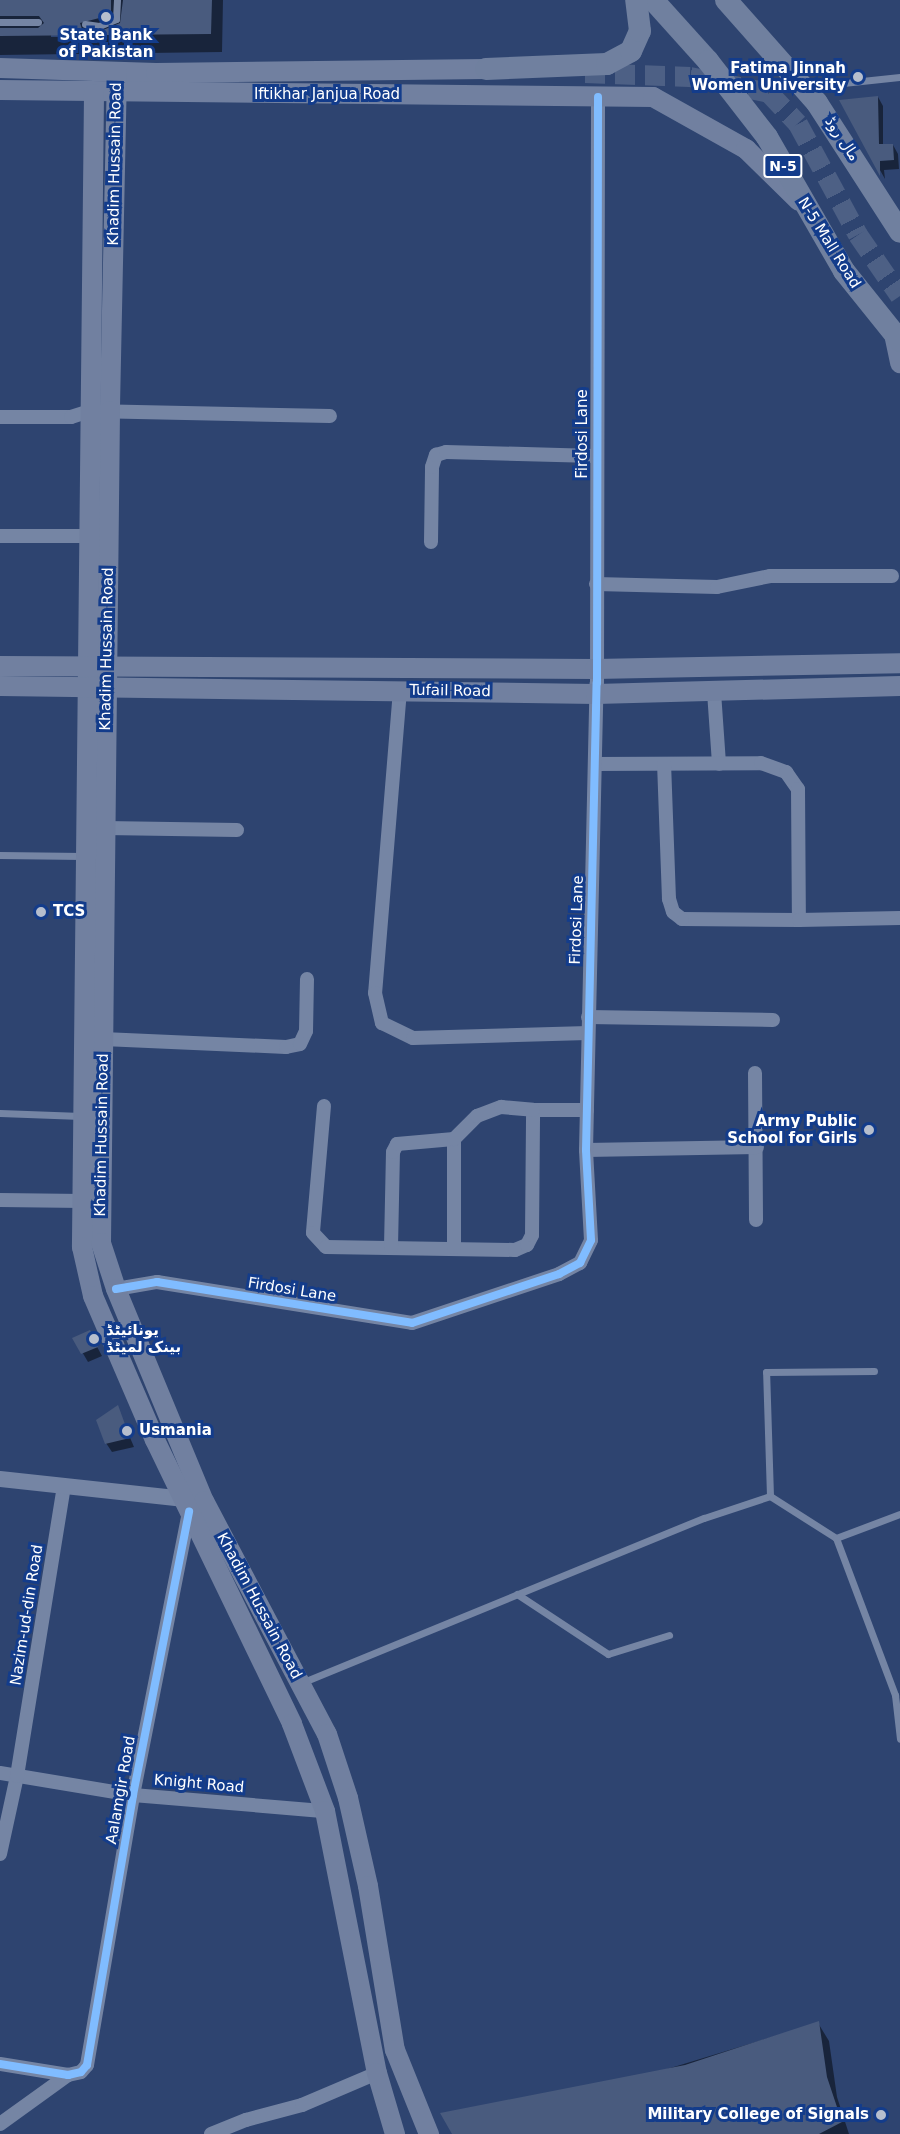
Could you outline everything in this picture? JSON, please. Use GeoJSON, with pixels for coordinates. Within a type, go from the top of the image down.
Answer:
{"type":"FeatureCollection","features":[{"type":"Feature","properties":{"kind":"highway"},"geometry":{"type":"LineString","coordinates":[[486,69],[607,64],[631,51],[640,31],[636,0]]}},
{"type":"Feature","properties":{"kind":"highway","name":"N-5 Mall Road"},"geometry":{"type":"LineString","coordinates":[[653,0],[708,61],[767,138],[844,272],[897,337]]}},
{"type":"Feature","properties":{"kind":"highway","name":"مال روڈ"},"geometry":{"type":"LineString","coordinates":[[726,0],[817,103],[900,232]]}},
{"type":"Feature","properties":{"kind":"main road","name":"Iftikhar Janjua Road"},"geometry":{"type":"LineString","coordinates":[[0,68],[117,72],[486,69]]}},
{"type":"Feature","properties":{"kind":"main road","name":"Khadim Hussain Road"},"geometry":{"type":"LineString","coordinates":[[117,72],[100,411],[89,536],[82,1247],[93,1296],[192,1503],[292,1724],[325,1811],[377,2073],[395,2134]]}},
{"type":"Feature","properties":{"kind":"main road","name":"Iftikhar Janjua Road"},"geometry":{"type":"LineString","coordinates":[[0,90],[94,94],[653,97],[746,149],[807,209]]}},
{"type":"Feature","properties":{"kind":"main road","name":"Khadim Hussain Road"},"geometry":{"type":"LineString","coordinates":[[94,94],[108,666],[101,1243],[192,1503],[300,1683],[327,1734],[348,1798],[368,1886],[395,2050],[429,2134]]}},
{"type":"Feature","properties":{"kind":"main road"},"geometry":{"type":"LineString","coordinates":[[897,337],[900,363]]}},
{"type":"Feature","properties":{"kind":"main road","name":"Tufail Road"},"geometry":{"type":"LineString","coordinates":[[0,666],[596,669],[900,663]]}},
{"type":"Feature","properties":{"kind":"main road","name":"Tufail Road"},"geometry":{"type":"LineString","coordinates":[[0,686],[596,694],[900,686]]}},
{"type":"Feature","properties":{"kind":"street","name":"Firdosi Lane"},"geometry":{"type":"LineString","coordinates":[[116,1289],[157,1282],[412,1323],[559,1274],[580,1263],[591,1240],[586,1150],[596,694],[598,97]]}},
{"type":"Feature","properties":{"kind":"street"},"geometry":{"type":"LineString","coordinates":[[0,417],[71,417],[100,411],[330,416]]}},
{"type":"Feature","properties":{"kind":"street"},"geometry":{"type":"LineString","coordinates":[[431,542],[432,466],[436,455],[446,452],[596,456]]}},
{"type":"Feature","properties":{"kind":"street"},"geometry":{"type":"LineString","coordinates":[[0,536],[89,536]]}},
{"type":"Feature","properties":{"kind":"street"},"geometry":{"type":"LineString","coordinates":[[596,584],[717,587],[770,576],[892,576]]}},
{"type":"Feature","properties":{"kind":"street"},"geometry":{"type":"LineString","coordinates":[[400,690],[375,993],[382,1023],[413,1038],[588,1034]]}},
{"type":"Feature","properties":{"kind":"street"},"geometry":{"type":"LineString","coordinates":[[714,692],[719,764]]}},
{"type":"Feature","properties":{"kind":"street"},"geometry":{"type":"LineString","coordinates":[[595,764],[761,763],[786,772],[798,789],[799,920]]}},
{"type":"Feature","properties":{"kind":"street"},"geometry":{"type":"LineString","coordinates":[[664,764],[669,899],[674,912],[682,919],[900,918]]}},
{"type":"Feature","properties":{"kind":"street"},"geometry":{"type":"LineString","coordinates":[[105,828],[237,830]]}},
{"type":"Feature","properties":{"kind":"street"},"geometry":{"type":"LineString","coordinates":[[103,1039],[286,1047],[300,1044],[306,1031],[307,979]]}},
{"type":"Feature","properties":{"kind":"street"},"geometry":{"type":"LineString","coordinates":[[588,1017],[773,1020]]}},
{"type":"Feature","properties":{"kind":"street"},"geometry":{"type":"LineString","coordinates":[[754,1073],[757,1147],[756,1220]]}},
{"type":"Feature","properties":{"kind":"street"},"geometry":{"type":"LineString","coordinates":[[324,1106],[313,1233],[326,1247],[515,1250],[527,1245],[532,1235],[533,1110]]}},
{"type":"Feature","properties":{"kind":"street"},"geometry":{"type":"LineString","coordinates":[[391,1247],[393,1152],[397,1144],[454,1139],[477,1116],[501,1107],[533,1110],[587,1110]]}},
{"type":"Feature","properties":{"kind":"street"},"geometry":{"type":"LineString","coordinates":[[454,1139],[454,1248]]}},
{"type":"Feature","properties":{"kind":"street"},"geometry":{"type":"LineString","coordinates":[[586,1150],[757,1147]]}},
{"type":"Feature","properties":{"kind":"street"},"geometry":{"type":"LineString","coordinates":[[0,1200],[83,1201]]}},
{"type":"Feature","properties":{"kind":"street"},"geometry":{"type":"LineString","coordinates":[[0,1479],[192,1503]]}},
{"type":"Feature","properties":{"kind":"street","name":"Nazim-ud-din Road"},"geometry":{"type":"LineString","coordinates":[[0,1854],[17,1776],[64,1487]]}},
{"type":"Feature","properties":{"kind":"street","name":"Aalamgir Road"},"geometry":{"type":"LineString","coordinates":[[75,2073],[87,2065],[133,1795],[192,1503]]}},
{"type":"Feature","properties":{"kind":"street","name":"Knight Road"},"geometry":{"type":"LineString","coordinates":[[0,1773],[133,1795],[325,1811]]}},
{"type":"Feature","properties":{"kind":"street"},"geometry":{"type":"LineString","coordinates":[[0,2064],[75,2073]]}},
{"type":"Feature","properties":{"kind":"street"},"geometry":{"type":"LineString","coordinates":[[0,2124],[75,2073]]}},
{"type":"Feature","properties":{"kind":"street"},"geometry":{"type":"LineString","coordinates":[[211,2134],[246,2120],[302,2105],[377,2073]]}},
{"type":"Feature","properties":{"kind":"lane"},"geometry":{"type":"LineString","coordinates":[[85,24],[99,26],[116,19],[117,0]]}},
{"type":"Feature","properties":{"kind":"lane"},"geometry":{"type":"LineString","coordinates":[[0,22],[38,22]]}},
{"type":"Feature","properties":{"kind":"lane"},"geometry":{"type":"LineString","coordinates":[[843,82],[900,77]]}},
{"type":"Feature","properties":{"kind":"lane"},"geometry":{"type":"LineString","coordinates":[[0,855],[85,856]]}},
{"type":"Feature","properties":{"kind":"lane"},"geometry":{"type":"LineString","coordinates":[[0,1113],[83,1116]]}},
{"type":"Feature","properties":{"kind":"lane"},"geometry":{"type":"LineString","coordinates":[[770,1496],[766,1372],[874,1371]]}},
{"type":"Feature","properties":{"kind":"lane"},"geometry":{"type":"LineString","coordinates":[[770,1496],[836,1538],[895,1695],[900,1739]]}},
{"type":"Feature","properties":{"kind":"lane"},"geometry":{"type":"LineString","coordinates":[[300,1683],[704,1518],[770,1496]]}},
{"type":"Feature","properties":{"kind":"lane"},"geometry":{"type":"LineString","coordinates":[[836,1538],[900,1514]]}},
{"type":"Feature","properties":{"kind":"lane"},"geometry":{"type":"LineString","coordinates":[[517,1594],[608,1654],[669,1635]]}},
{"type":"Feature","properties":{"kind":"building","name":"State Bank of Pakistan"},"geometry":{"type":"Polygon","coordinates":[[[0,0],[111,0],[111,15],[80,23],[82,29],[98,32],[120,23],[123,0],[212,0],[211,34],[0,36],[0,28],[38,28],[44,23],[39,16],[0,16],[0,0]]]}},
{"type":"Feature","properties":{"kind":"building"},"geometry":{"type":"Polygon","coordinates":[[[878,96],[879,144],[893,144],[894,160],[880,161],[880,176],[839,100],[878,96]]]}},
{"type":"Feature","properties":{"kind":"building"},"geometry":{"type":"Polygon","coordinates":[[[90,1330],[98,1347],[81,1354],[72,1338],[90,1330]]]}},
{"type":"Feature","properties":{"kind":"building"},"geometry":{"type":"Polygon","coordinates":[[[118,1405],[130,1438],[105,1444],[96,1420],[118,1405]]]}},
{"type":"Feature","properties":{"kind":"building"},"geometry":{"type":"Polygon","coordinates":[[[819,2021],[827,2077],[842,2122],[819,2134],[452,2134],[440,2113],[685,2065],[819,2021]]]}},
{"type":"Feature","properties":{"kind":"tunnel"},"geometry":{"type":"LineString","coordinates":[[585,73],[690,77],[769,93],[798,124],[858,235],[900,296]]}},
{"type":"Feature","properties":{"kind":"cycle path"},"geometry":{"type":"LineString","coordinates":[[116,1289],[157,1282],[412,1323],[559,1274],[580,1263],[591,1240],[586,1150],[597,683],[598,97]]}},
{"type":"Feature","properties":{"kind":"cycle path"},"geometry":{"type":"LineString","coordinates":[[0,2064],[68,2075],[81,2072],[87,2065],[133,1795],[189,1511]]}},
{"type":"Feature","properties":{"kind":"place","name":"State Bank of Pakistan"},"geometry":{"type":"Point","coordinates":[106,17]}},
{"type":"Feature","properties":{"kind":"place","name":"Fatima Jinnah Women University"},"geometry":{"type":"Point","coordinates":[858,77]}},
{"type":"Feature","properties":{"kind":"place","name":"TCS"},"geometry":{"type":"Point","coordinates":[41,912]}},
{"type":"Feature","properties":{"kind":"place","name":"Army Public School for Girls"},"geometry":{"type":"Point","coordinates":[869,1130]}},
{"type":"Feature","properties":{"kind":"place","name":"یونائیٹڈ بینک لمیٹڈ"},"geometry":{"type":"Point","coordinates":[94,1339]}},
{"type":"Feature","properties":{"kind":"place","name":"Usmania"},"geometry":{"type":"Point","coordinates":[127,1431]}},
{"type":"Feature","properties":{"kind":"place","name":"Military College of Signals"},"geometry":{"type":"Point","coordinates":[881,2115]}}]}
